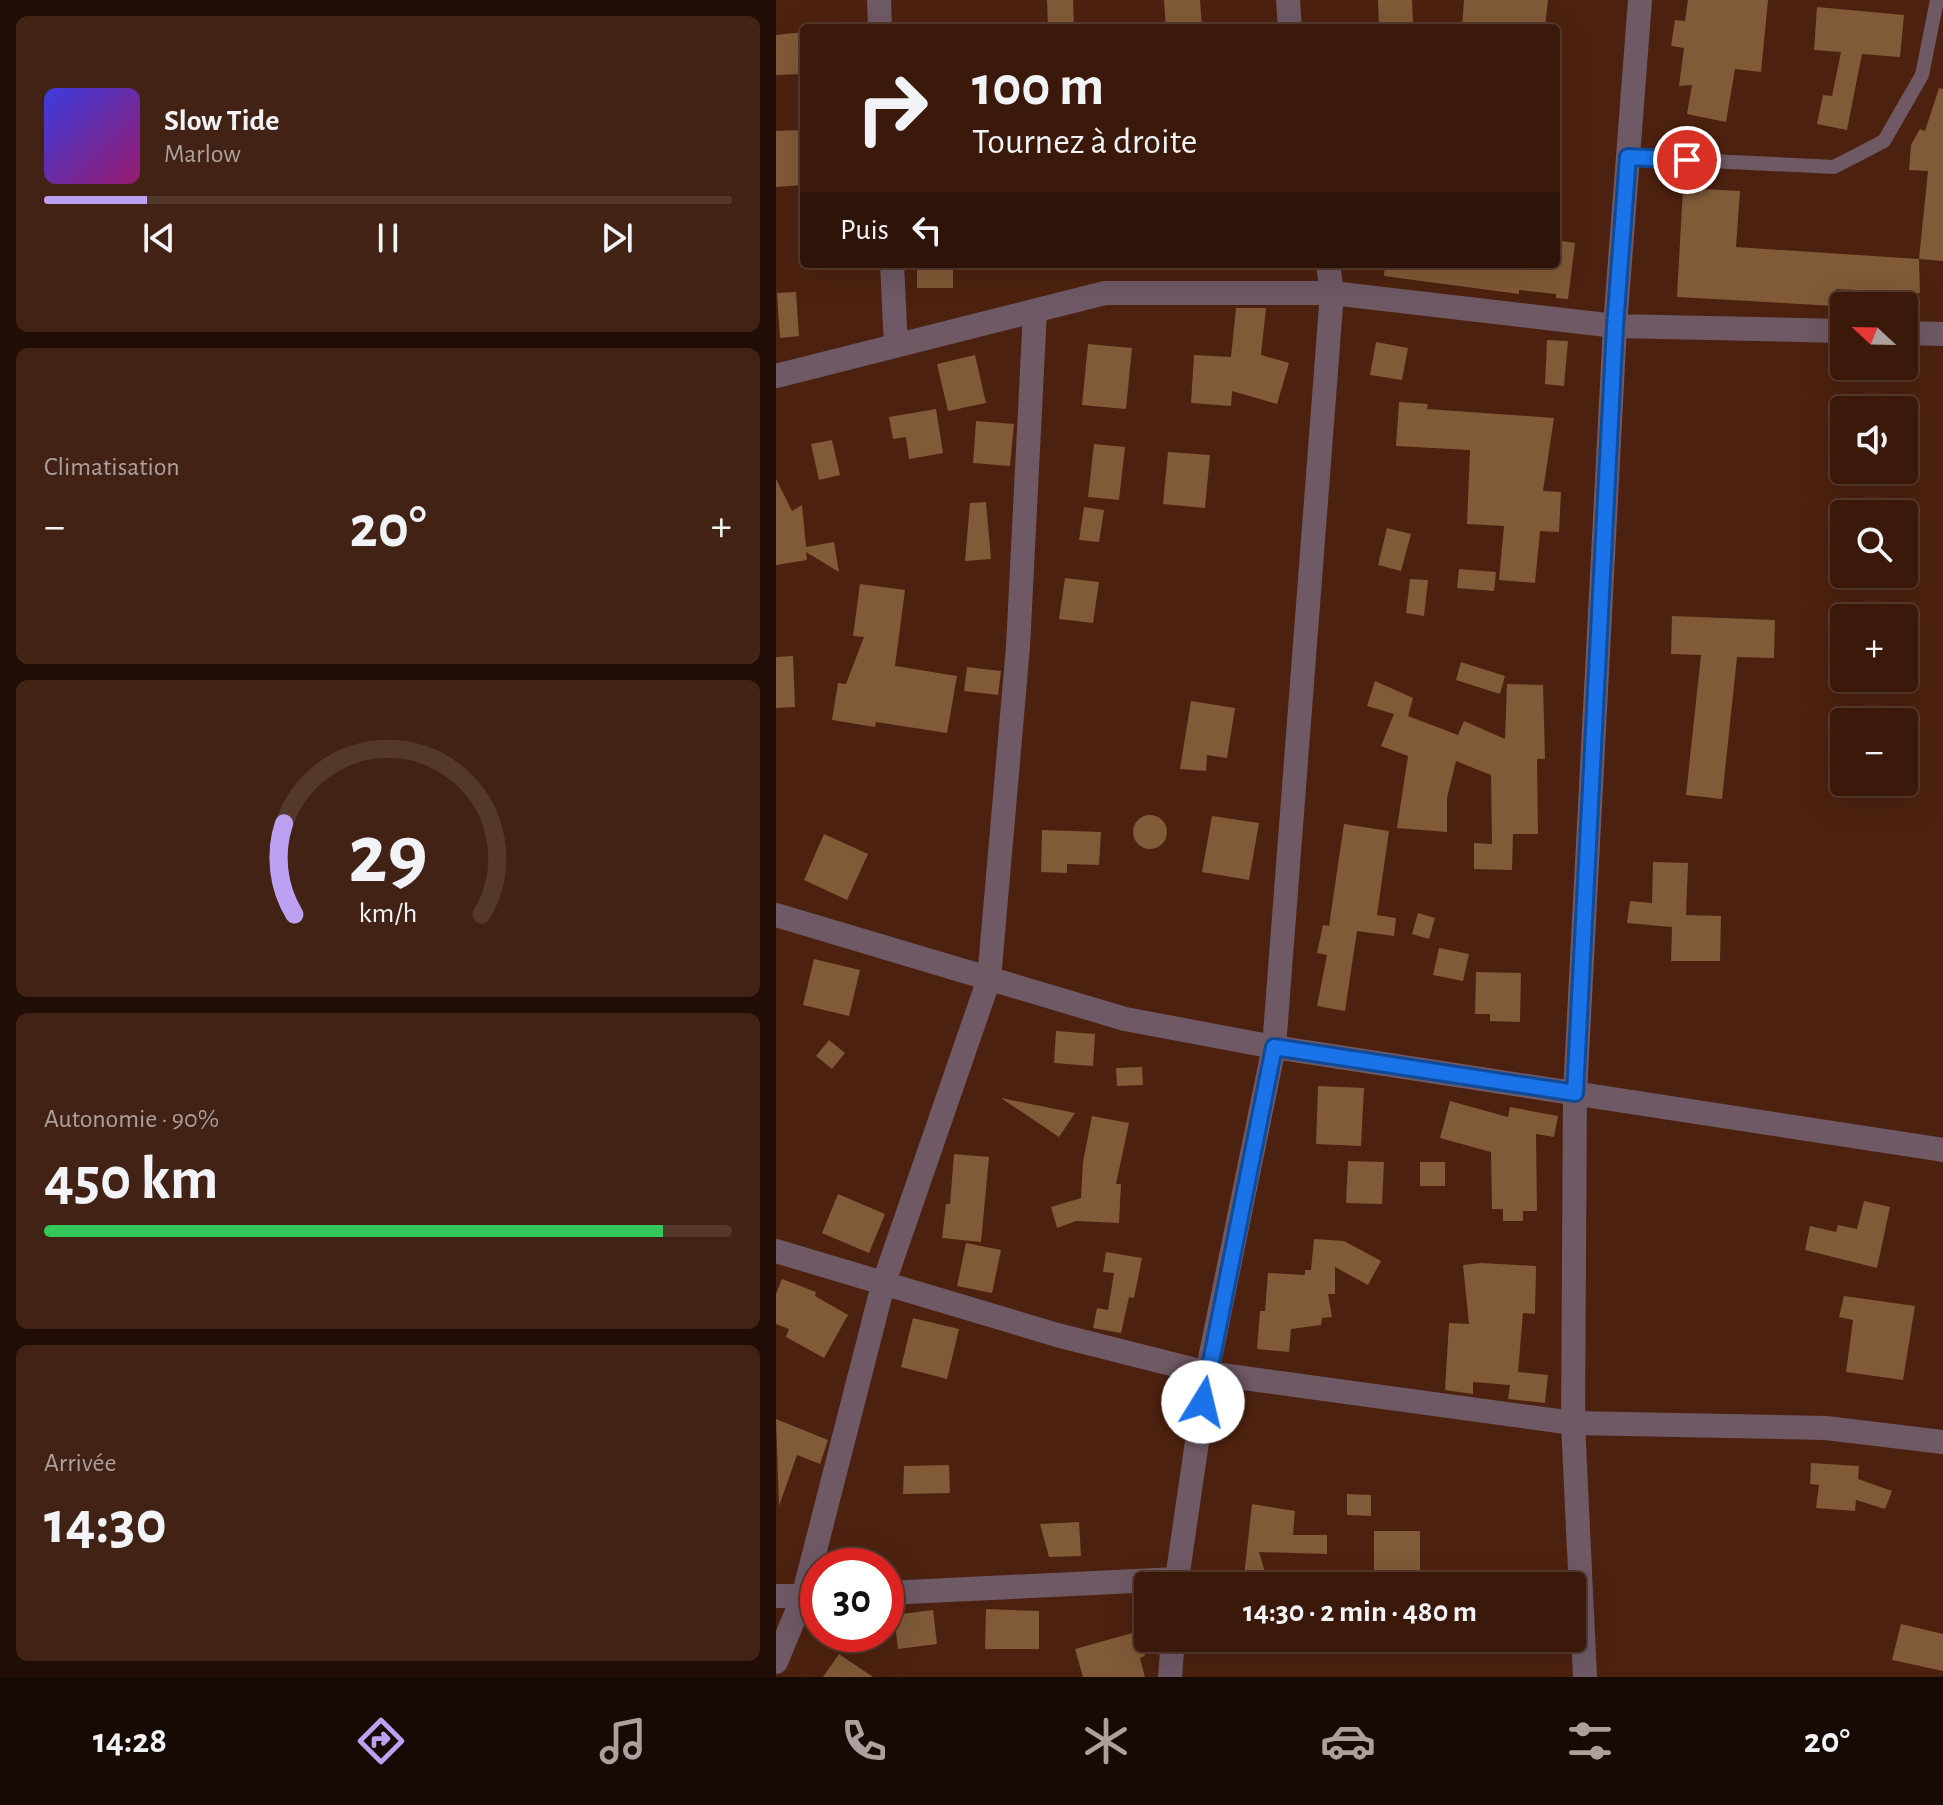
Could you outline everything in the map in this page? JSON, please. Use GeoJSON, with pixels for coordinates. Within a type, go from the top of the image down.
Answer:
{"type":"FeatureCollection","features":[{"type":"Feature","properties":{"kind":"street"},"geometry":{"type":"LineString","coordinates":[[879,0],[880,24]]}},
{"type":"Feature","properties":{"kind":"street"},"geometry":{"type":"LineString","coordinates":[[1288,0],[1290,24]]}},
{"type":"Feature","properties":{"kind":"street"},"geometry":{"type":"LineString","coordinates":[[1585,1677],[1573,1423],[1575,1093],[1615,326],[1640,0]]}},
{"type":"Feature","properties":{"kind":"street"},"geometry":{"type":"LineString","coordinates":[[892,268],[896,346]]}},
{"type":"Feature","properties":{"kind":"street"},"geometry":{"type":"LineString","coordinates":[[1177,1572],[1207,1373],[1274,1047],[1332,293],[1329,268]]}},
{"type":"Feature","properties":{"kind":"street"},"geometry":{"type":"LineString","coordinates":[[776,376],[1105,293],[1332,293],[1615,326],[1830,331]]}},
{"type":"Feature","properties":{"kind":"street"},"geometry":{"type":"LineString","coordinates":[[821,1548],[883,1285],[989,979],[1018,647],[1035,311]]}},
{"type":"Feature","properties":{"kind":"street"},"geometry":{"type":"LineString","coordinates":[[1918,333],[1943,334]]}},
{"type":"Feature","properties":{"kind":"street"},"geometry":{"type":"LineString","coordinates":[[776,915],[1125,1019],[1274,1047],[1943,1150]]}},
{"type":"Feature","properties":{"kind":"street"},"geometry":{"type":"LineString","coordinates":[[776,1251],[1057,1335],[1207,1373],[1573,1423],[1826,1428],[1943,1442]]}},
{"type":"Feature","properties":{"kind":"street"},"geometry":{"type":"LineString","coordinates":[[904,1592],[1134,1584]]}},
{"type":"Feature","properties":{"kind":"street"},"geometry":{"type":"LineString","coordinates":[[776,1596],[800,1597]]}},
{"type":"Feature","properties":{"kind":"street"},"geometry":{"type":"LineString","coordinates":[[776,1662],[800,1616]]}},
{"type":"Feature","properties":{"kind":"street"},"geometry":{"type":"LineString","coordinates":[[1170,1677],[1172,1652]]}},
{"type":"Feature","properties":{"kind":"lane"},"geometry":{"type":"LineString","coordinates":[[1628,157],[1834,167],[1884,141],[1922,75],[1937,0]]}},
{"type":"Feature","properties":{"kind":"building"},"geometry":{"type":"Polygon","coordinates":[[[1047,0],[1073,0],[1074,24],[1048,24],[1047,0]]]}},
{"type":"Feature","properties":{"kind":"building"},"geometry":{"type":"Polygon","coordinates":[[[1164,0],[1200,0],[1202,24],[1166,24],[1164,0]]]}},
{"type":"Feature","properties":{"kind":"building"},"geometry":{"type":"Polygon","coordinates":[[[1378,0],[1412,0],[1413,22],[1379,24],[1378,0]]]}},
{"type":"Feature","properties":{"kind":"building"},"geometry":{"type":"Polygon","coordinates":[[[1464,0],[1548,0],[1545,24],[1462,24],[1464,0]]]}},
{"type":"Feature","properties":{"kind":"building"},"geometry":{"type":"Polygon","coordinates":[[[1688,0],[1768,0],[1761,72],[1735,69],[1726,122],[1687,114],[1692,85],[1679,86],[1684,48],[1671,46],[1675,20],[1685,21],[1688,0]]]}},
{"type":"Feature","properties":{"kind":"building"},"geometry":{"type":"Polygon","coordinates":[[[1817,7],[1904,15],[1900,57],[1862,54],[1847,130],[1817,124],[1823,95],[1832,96],[1841,52],[1814,50],[1817,7]]]}},
{"type":"Feature","properties":{"kind":"building"},"geometry":{"type":"Polygon","coordinates":[[[800,32],[800,74],[776,75],[776,35],[800,32]]]}},
{"type":"Feature","properties":{"kind":"building"},"geometry":{"type":"Polygon","coordinates":[[[1939,88],[1943,89],[1943,261],[1919,259],[1928,171],[1909,170],[1911,145],[1920,129],[1925,131],[1939,88]]]}},
{"type":"Feature","properties":{"kind":"building"},"geometry":{"type":"Polygon","coordinates":[[[800,130],[800,185],[776,187],[776,131],[800,130]]]}},
{"type":"Feature","properties":{"kind":"building"},"geometry":{"type":"Polygon","coordinates":[[[1683,188],[1740,191],[1736,247],[1919,259],[1920,293],[1836,289],[1836,292],[1830,292],[1830,306],[1677,297],[1683,188]]]}},
{"type":"Feature","properties":{"kind":"building"},"geometry":{"type":"Polygon","coordinates":[[[1560,241],[1575,243],[1568,299],[1556,298],[1556,294],[1519,290],[1519,294],[1384,276],[1385,268],[1560,268],[1560,241]]]}},
{"type":"Feature","properties":{"kind":"building"},"geometry":{"type":"Polygon","coordinates":[[[917,268],[953,268],[953,288],[917,288],[917,268]]]}},
{"type":"Feature","properties":{"kind":"building"},"geometry":{"type":"Polygon","coordinates":[[[796,292],[799,336],[780,338],[777,293],[796,292]]]}},
{"type":"Feature","properties":{"kind":"building"},"geometry":{"type":"Polygon","coordinates":[[[1236,308],[1266,308],[1261,355],[1289,363],[1277,404],[1232,391],[1231,406],[1191,403],[1194,355],[1231,357],[1236,308]]]}},
{"type":"Feature","properties":{"kind":"building"},"geometry":{"type":"Polygon","coordinates":[[[1547,340],[1568,341],[1564,386],[1545,384],[1547,340]]]}},
{"type":"Feature","properties":{"kind":"building"},"geometry":{"type":"Polygon","coordinates":[[[1376,342],[1408,348],[1402,380],[1370,375],[1376,342]]]}},
{"type":"Feature","properties":{"kind":"building"},"geometry":{"type":"Polygon","coordinates":[[[1088,344],[1132,348],[1126,409],[1082,405],[1088,344]]]}},
{"type":"Feature","properties":{"kind":"building"},"geometry":{"type":"Polygon","coordinates":[[[975,355],[986,403],[948,411],[937,364],[975,355]]]}},
{"type":"Feature","properties":{"kind":"building"},"geometry":{"type":"Polygon","coordinates":[[[1399,402],[1428,404],[1427,409],[1554,418],[1543,491],[1561,492],[1559,532],[1540,531],[1535,583],[1499,580],[1504,526],[1467,524],[1470,450],[1396,446],[1399,402]]]}},
{"type":"Feature","properties":{"kind":"building"},"geometry":{"type":"Polygon","coordinates":[[[936,409],[943,453],[909,459],[906,437],[893,439],[889,417],[936,409]]]}},
{"type":"Feature","properties":{"kind":"building"},"geometry":{"type":"Polygon","coordinates":[[[976,421],[1014,424],[1010,466],[973,463],[976,421]]]}},
{"type":"Feature","properties":{"kind":"building"},"geometry":{"type":"Polygon","coordinates":[[[832,440],[840,475],[819,480],[811,444],[832,440]]]}},
{"type":"Feature","properties":{"kind":"building"},"geometry":{"type":"Polygon","coordinates":[[[1094,444],[1125,447],[1119,500],[1088,497],[1094,444]]]}},
{"type":"Feature","properties":{"kind":"building"},"geometry":{"type":"Polygon","coordinates":[[[1168,452],[1210,455],[1205,508],[1163,504],[1168,452]]]}},
{"type":"Feature","properties":{"kind":"building"},"geometry":{"type":"Polygon","coordinates":[[[776,479],[792,511],[802,505],[806,547],[834,542],[839,572],[806,552],[807,560],[776,565],[776,479]]]}},
{"type":"Feature","properties":{"kind":"building"},"geometry":{"type":"Polygon","coordinates":[[[986,502],[991,559],[965,561],[970,503],[986,502]]]}},
{"type":"Feature","properties":{"kind":"building"},"geometry":{"type":"Polygon","coordinates":[[[1084,507],[1104,510],[1099,542],[1079,540],[1084,507]]]}},
{"type":"Feature","properties":{"kind":"building"},"geometry":{"type":"Polygon","coordinates":[[[1387,528],[1411,534],[1401,571],[1378,565],[1387,528]]]}},
{"type":"Feature","properties":{"kind":"building"},"geometry":{"type":"Polygon","coordinates":[[[1459,569],[1496,572],[1494,591],[1457,588],[1459,569]]]}},
{"type":"Feature","properties":{"kind":"building"},"geometry":{"type":"Polygon","coordinates":[[[1065,578],[1099,582],[1093,623],[1059,619],[1065,578]]]}},
{"type":"Feature","properties":{"kind":"building"},"geometry":{"type":"Polygon","coordinates":[[[1410,579],[1428,580],[1424,616],[1406,613],[1410,579]]]}},
{"type":"Feature","properties":{"kind":"building"},"geometry":{"type":"Polygon","coordinates":[[[860,584],[905,590],[895,666],[957,676],[947,733],[876,722],[875,727],[832,720],[838,683],[846,684],[864,637],[853,636],[860,584]]]}},
{"type":"Feature","properties":{"kind":"building"},"geometry":{"type":"Polygon","coordinates":[[[1672,616],[1775,620],[1774,658],[1737,657],[1722,799],[1686,795],[1701,655],[1671,654],[1672,616]]]}},
{"type":"Feature","properties":{"kind":"building"},"geometry":{"type":"Polygon","coordinates":[[[793,656],[795,707],[776,708],[776,657],[793,656]]]}},
{"type":"Feature","properties":{"kind":"building"},"geometry":{"type":"Polygon","coordinates":[[[1461,662],[1505,676],[1500,694],[1456,680],[1461,662]]]}},
{"type":"Feature","properties":{"kind":"building"},"geometry":{"type":"Polygon","coordinates":[[[967,667],[1001,671],[998,695],[964,691],[967,667]]]}},
{"type":"Feature","properties":{"kind":"building"},"geometry":{"type":"Polygon","coordinates":[[[1375,681],[1413,698],[1408,716],[1458,735],[1464,721],[1505,739],[1507,684],[1543,685],[1545,759],[1537,759],[1538,834],[1513,834],[1512,870],[1474,869],[1474,843],[1492,844],[1491,775],[1456,761],[1447,798],[1447,832],[1397,828],[1408,756],[1381,746],[1394,714],[1367,706],[1375,681]]]}},
{"type":"Feature","properties":{"kind":"building"},"geometry":{"type":"Polygon","coordinates":[[[1191,701],[1235,708],[1227,758],[1207,755],[1206,771],[1180,769],[1191,701]]]}},
{"type":"Feature","properties":{"kind":"building"},"geometry":{"type":"Polygon","coordinates":[[[1150,815],[1162,820],[1167,832],[1162,844],[1150,849],[1138,844],[1133,832],[1138,820],[1150,815]]]}},
{"type":"Feature","properties":{"kind":"building"},"geometry":{"type":"Polygon","coordinates":[[[1212,816],[1259,823],[1249,880],[1202,872],[1212,816]]]}},
{"type":"Feature","properties":{"kind":"building"},"geometry":{"type":"Polygon","coordinates":[[[1344,824],[1389,831],[1377,915],[1396,918],[1394,936],[1357,931],[1345,1011],[1317,1006],[1327,955],[1317,953],[1323,925],[1329,926],[1344,824]]]}},
{"type":"Feature","properties":{"kind":"building"},"geometry":{"type":"Polygon","coordinates":[[[1042,830],[1101,832],[1099,865],[1067,864],[1067,873],[1041,872],[1042,830]]]}},
{"type":"Feature","properties":{"kind":"building"},"geometry":{"type":"Polygon","coordinates":[[[824,834],[868,854],[847,900],[804,880],[824,834]]]}},
{"type":"Feature","properties":{"kind":"building"},"geometry":{"type":"Polygon","coordinates":[[[1653,862],[1688,863],[1686,915],[1721,916],[1720,961],[1671,961],[1672,927],[1627,923],[1630,901],[1652,903],[1653,862]]]}},
{"type":"Feature","properties":{"kind":"building"},"geometry":{"type":"Polygon","coordinates":[[[1418,913],[1435,918],[1429,939],[1412,934],[1418,913]]]}},
{"type":"Feature","properties":{"kind":"building"},"geometry":{"type":"Polygon","coordinates":[[[1439,948],[1469,954],[1463,981],[1433,975],[1439,948]]]}},
{"type":"Feature","properties":{"kind":"building"},"geometry":{"type":"Polygon","coordinates":[[[814,959],[860,970],[849,1016],[803,1005],[814,959]]]}},
{"type":"Feature","properties":{"kind":"building"},"geometry":{"type":"Polygon","coordinates":[[[1476,972],[1521,973],[1520,1022],[1490,1021],[1490,1014],[1475,1014],[1476,972]]]}},
{"type":"Feature","properties":{"kind":"building"},"geometry":{"type":"Polygon","coordinates":[[[1056,1031],[1095,1034],[1093,1066],[1054,1063],[1056,1031]]]}},
{"type":"Feature","properties":{"kind":"building"},"geometry":{"type":"Polygon","coordinates":[[[829,1040],[845,1053],[832,1069],[816,1056],[829,1040]]]}},
{"type":"Feature","properties":{"kind":"building"},"geometry":{"type":"Polygon","coordinates":[[[1142,1067],[1143,1085],[1117,1086],[1116,1068],[1142,1067]]]}},
{"type":"Feature","properties":{"kind":"building"},"geometry":{"type":"Polygon","coordinates":[[[1318,1086],[1364,1088],[1361,1146],[1316,1144],[1318,1086]]]}},
{"type":"Feature","properties":{"kind":"building"},"geometry":{"type":"Polygon","coordinates":[[[1001,1098],[1075,1113],[1059,1137],[1001,1098]]]}},
{"type":"Feature","properties":{"kind":"building"},"geometry":{"type":"Polygon","coordinates":[[[1450,1101],[1508,1117],[1510,1107],[1558,1116],[1554,1137],[1536,1134],[1537,1211],[1523,1211],[1523,1221],[1503,1221],[1503,1209],[1492,1209],[1491,1152],[1440,1138],[1450,1101]]]}},
{"type":"Feature","properties":{"kind":"building"},"geometry":{"type":"Polygon","coordinates":[[[1092,1116],[1129,1123],[1116,1184],[1121,1184],[1119,1223],[1076,1221],[1057,1228],[1051,1207],[1081,1198],[1083,1162],[1092,1116]]]}},
{"type":"Feature","properties":{"kind":"building"},"geometry":{"type":"Polygon","coordinates":[[[954,1154],[989,1157],[981,1242],[942,1238],[946,1204],[950,1204],[954,1154]]]}},
{"type":"Feature","properties":{"kind":"building"},"geometry":{"type":"Polygon","coordinates":[[[1348,1161],[1384,1162],[1382,1204],[1346,1203],[1348,1161]]]}},
{"type":"Feature","properties":{"kind":"building"},"geometry":{"type":"Polygon","coordinates":[[[1420,1162],[1445,1162],[1445,1186],[1420,1186],[1420,1162]]]}},
{"type":"Feature","properties":{"kind":"building"},"geometry":{"type":"Polygon","coordinates":[[[838,1194],[885,1214],[869,1253],[822,1233],[838,1194]]]}},
{"type":"Feature","properties":{"kind":"building"},"geometry":{"type":"Polygon","coordinates":[[[1864,1201],[1890,1207],[1877,1268],[1805,1250],[1810,1226],[1836,1232],[1838,1225],[1857,1229],[1864,1201]]]}},
{"type":"Feature","properties":{"kind":"building"},"geometry":{"type":"Polygon","coordinates":[[[1314,1239],[1344,1241],[1381,1261],[1368,1285],[1335,1267],[1335,1294],[1328,1294],[1332,1317],[1322,1318],[1321,1325],[1291,1329],[1289,1352],[1257,1349],[1260,1311],[1265,1311],[1268,1273],[1305,1275],[1305,1270],[1311,1270],[1314,1239]]]}},
{"type":"Feature","properties":{"kind":"building"},"geometry":{"type":"Polygon","coordinates":[[[966,1243],[1001,1250],[992,1293],[957,1286],[966,1243]]]}},
{"type":"Feature","properties":{"kind":"building"},"geometry":{"type":"Polygon","coordinates":[[[1106,1252],[1142,1258],[1134,1298],[1129,1297],[1121,1333],[1093,1328],[1097,1308],[1108,1310],[1114,1273],[1103,1272],[1106,1252]]]}},
{"type":"Feature","properties":{"kind":"building"},"geometry":{"type":"Polygon","coordinates":[[[1463,1265],[1536,1266],[1535,1314],[1523,1313],[1518,1372],[1548,1375],[1545,1403],[1508,1399],[1510,1385],[1473,1382],[1473,1394],[1445,1390],[1449,1323],[1469,1324],[1463,1265]]]}},
{"type":"Feature","properties":{"kind":"building"},"geometry":{"type":"Polygon","coordinates":[[[782,1279],[816,1292],[815,1296],[848,1315],[824,1358],[786,1337],[789,1329],[776,1324],[776,1294],[782,1279]]]}},
{"type":"Feature","properties":{"kind":"building"},"geometry":{"type":"Polygon","coordinates":[[[1844,1296],[1915,1306],[1903,1380],[1846,1372],[1853,1320],[1839,1317],[1844,1296]]]}},
{"type":"Feature","properties":{"kind":"building"},"geometry":{"type":"Polygon","coordinates":[[[913,1318],[959,1329],[947,1379],[901,1367],[913,1318]]]}},
{"type":"Feature","properties":{"kind":"building"},"geometry":{"type":"Polygon","coordinates":[[[776,1419],[828,1440],[820,1464],[797,1455],[779,1506],[776,1419]]]}},
{"type":"Feature","properties":{"kind":"building"},"geometry":{"type":"Polygon","coordinates":[[[1811,1463],[1859,1466],[1858,1479],[1892,1491],[1885,1509],[1856,1500],[1855,1511],[1816,1508],[1819,1485],[1810,1484],[1811,1463]]]}},
{"type":"Feature","properties":{"kind":"building"},"geometry":{"type":"Polygon","coordinates":[[[949,1465],[950,1493],[903,1494],[904,1466],[949,1465]]]}},
{"type":"Feature","properties":{"kind":"building"},"geometry":{"type":"Polygon","coordinates":[[[1347,1494],[1371,1495],[1371,1516],[1347,1515],[1347,1494]]]}},
{"type":"Feature","properties":{"kind":"building"},"geometry":{"type":"Polygon","coordinates":[[[1252,1504],[1295,1511],[1293,1535],[1327,1535],[1327,1554],[1259,1552],[1265,1572],[1245,1572],[1252,1504]]]}},
{"type":"Feature","properties":{"kind":"building"},"geometry":{"type":"Polygon","coordinates":[[[1079,1522],[1081,1556],[1049,1557],[1040,1524],[1079,1522]]]}},
{"type":"Feature","properties":{"kind":"building"},"geometry":{"type":"Polygon","coordinates":[[[1374,1531],[1420,1531],[1420,1572],[1374,1572],[1374,1531]]]}},
{"type":"Feature","properties":{"kind":"building"},"geometry":{"type":"Polygon","coordinates":[[[986,1609],[1039,1611],[1039,1649],[985,1649],[986,1609]]]}},
{"type":"Feature","properties":{"kind":"building"},"geometry":{"type":"Polygon","coordinates":[[[933,1610],[937,1644],[904,1648],[904,1614],[933,1610]]]}},
{"type":"Feature","properties":{"kind":"building"},"geometry":{"type":"Polygon","coordinates":[[[1901,1624],[1943,1634],[1943,1671],[1892,1660],[1901,1624]]]}},
{"type":"Feature","properties":{"kind":"building"},"geometry":{"type":"Polygon","coordinates":[[[1134,1633],[1134,1652],[1144,1652],[1145,1656],[1140,1658],[1145,1677],[1083,1677],[1075,1649],[1134,1633]]]}},
{"type":"Feature","properties":{"kind":"building"},"geometry":{"type":"Polygon","coordinates":[[[839,1654],[873,1677],[823,1677],[839,1654]]]}},
{"type":"Feature","properties":{"kind":"route"},"geometry":{"type":"LineString","coordinates":[[1203,1402],[1274,1047],[1575,1093],[1615,326],[1628,157],[1687,160]]}}]}
